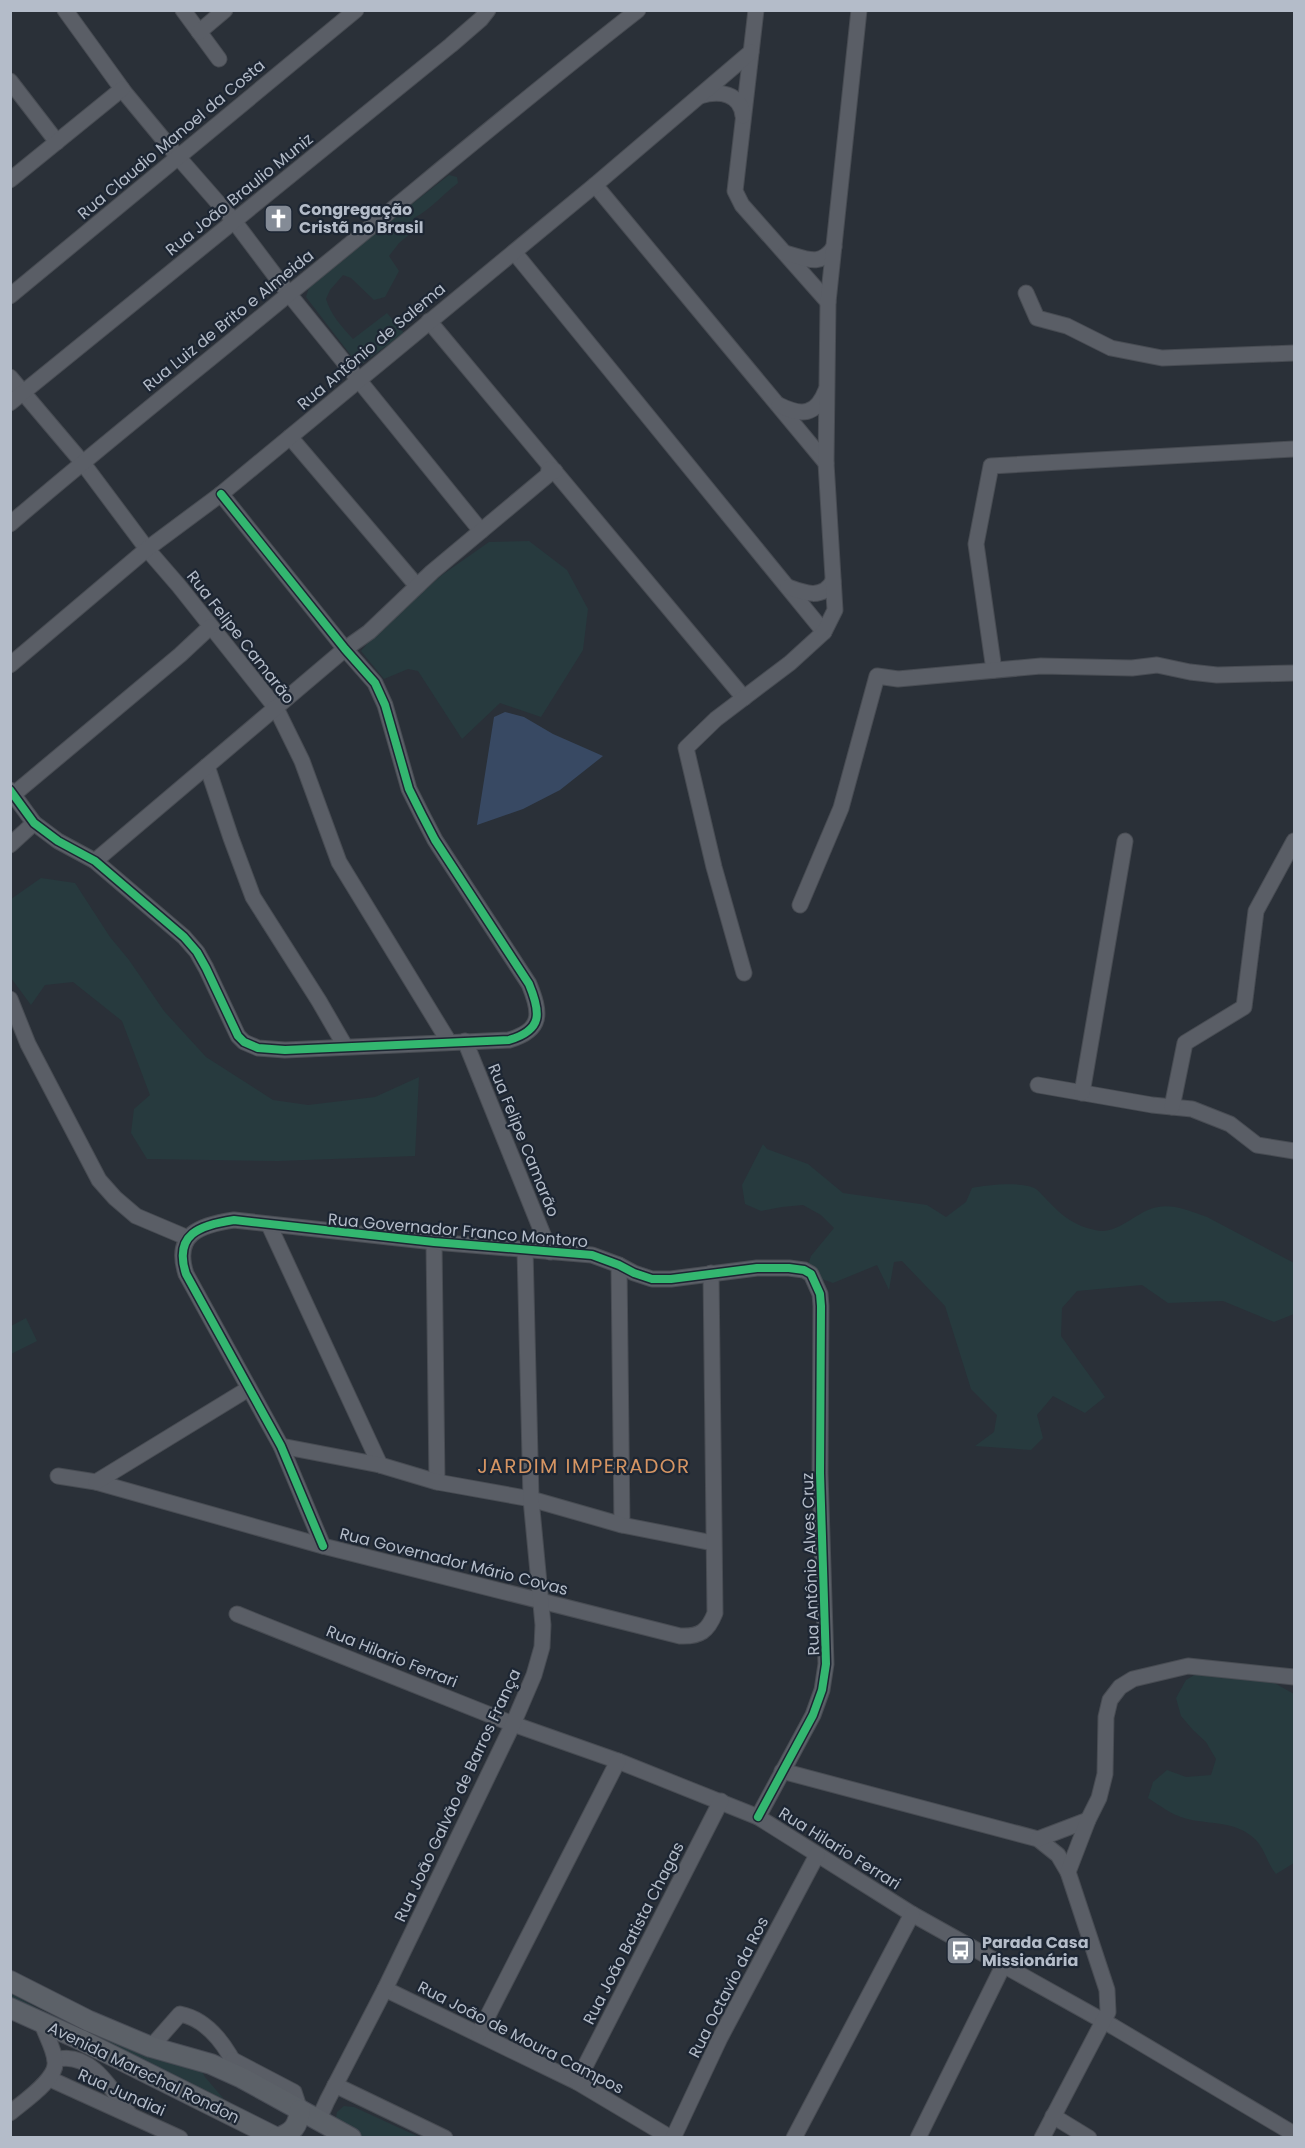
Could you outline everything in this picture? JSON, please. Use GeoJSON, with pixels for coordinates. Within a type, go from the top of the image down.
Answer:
{"type":"FeatureCollection","features":[{"type":"Feature","properties":{"kind":"main road","name":"Avenida Marechal Rondon"},"geometry":{"type":"LineString","coordinates":[[10,1981],[89,2021],[151,2047],[211,2064],[242,2078],[351,2138]]}},
{"type":"Feature","properties":{"kind":"main road","name":"Avenida Marechal Rondon"},"geometry":{"type":"LineString","coordinates":[[10,2008],[41,2021],[277,2138]]}},
{"type":"Feature","properties":{"kind":"main road"},"geometry":{"type":"LineString","coordinates":[[277,2138],[290,2134],[299,2121],[300,2110]]}},
{"type":"Feature","properties":{"kind":"main road"},"geometry":{"type":"LineString","coordinates":[[302,2138],[318,2121]]}},
{"type":"Feature","properties":{"kind":"street"},"geometry":{"type":"LineString","coordinates":[[65,10],[122,88],[178,158],[234,221],[289,294],[481,531]]}},
{"type":"Feature","properties":{"kind":"street"},"geometry":{"type":"LineString","coordinates":[[183,10],[219,59]]}},
{"type":"Feature","properties":{"kind":"street"},"geometry":{"type":"LineString","coordinates":[[199,33],[225,10]]}},
{"type":"Feature","properties":{"kind":"street","name":"Rua Claudio Manoel da Costa"},"geometry":{"type":"LineString","coordinates":[[10,296],[356,10]]}},
{"type":"Feature","properties":{"kind":"street","name":"Rua João Braulio Muniz"},"geometry":{"type":"LineString","coordinates":[[10,403],[482,20],[488,10]]}},
{"type":"Feature","properties":{"kind":"street","name":"Rua Luiz de Brito e Almeida"},"geometry":{"type":"LineString","coordinates":[[10,524],[82,462],[543,84],[638,10]]}},
{"type":"Feature","properties":{"kind":"street"},"geometry":{"type":"LineString","coordinates":[[756,10],[735,191],[742,205],[828,302]]}},
{"type":"Feature","properties":{"kind":"street"},"geometry":{"type":"LineString","coordinates":[[744,973],[714,867],[686,748],[716,719],[790,663],[824,632],[835,610],[826,463],[828,302],[859,10]]}},
{"type":"Feature","properties":{"kind":"street","name":"Rua Antônio de Salema"},"geometry":{"type":"LineString","coordinates":[[10,665],[147,549],[221,494],[595,185],[751,52]]}},
{"type":"Feature","properties":{"kind":"street"},"geometry":{"type":"LineString","coordinates":[[10,81],[57,142]]}},
{"type":"Feature","properties":{"kind":"street"},"geometry":{"type":"LineString","coordinates":[[10,180],[122,88]]}},
{"type":"Feature","properties":{"kind":"street"},"geometry":{"type":"LineString","coordinates":[[699,96],[712,92],[728,95],[741,104],[744,116]]}},
{"type":"Feature","properties":{"kind":"street"},"geometry":{"type":"LineString","coordinates":[[595,185],[826,463]]}},
{"type":"Feature","properties":{"kind":"street"},"geometry":{"type":"LineString","coordinates":[[785,253],[811,260],[821,260],[834,247]]}},
{"type":"Feature","properties":{"kind":"street"},"geometry":{"type":"LineString","coordinates":[[514,252],[824,632]]}},
{"type":"Feature","properties":{"kind":"street"},"geometry":{"type":"LineString","coordinates":[[1026,293],[1037,318],[1067,326],[1111,348],[1162,358],[1294,353]]}},
{"type":"Feature","properties":{"kind":"street"},"geometry":{"type":"LineString","coordinates":[[429,321],[744,698]]}},
{"type":"Feature","properties":{"kind":"street","name":"Rua Felipe Camarão"},"geometry":{"type":"LineString","coordinates":[[10,377],[82,462],[147,549],[180,586],[276,708],[302,761],[339,862],[449,1042]]}},
{"type":"Feature","properties":{"kind":"street"},"geometry":{"type":"LineString","coordinates":[[776,404],[804,413],[812,411],[819,404],[827,388]]}},
{"type":"Feature","properties":{"kind":"street"},"geometry":{"type":"LineString","coordinates":[[290,437],[417,586]]}},
{"type":"Feature","properties":{"kind":"street"},"geometry":{"type":"LineString","coordinates":[[994,670],[976,544],[991,466],[1294,448]]}},
{"type":"Feature","properties":{"kind":"street"},"geometry":{"type":"LineString","coordinates":[[95,861],[369,632],[417,586],[548,475],[549,469],[555,471]]}},
{"type":"Feature","properties":{"kind":"street"},"geometry":{"type":"LineString","coordinates":[[210,627],[180,655],[12,792],[34,823],[58,841],[95,861],[184,937],[197,952],[231,1024],[244,1042],[258,1048],[285,1050],[509,1040],[526,1035],[538,1016],[538,1005],[529,984],[435,840],[409,789],[385,705],[375,683],[345,650],[221,494]]}},
{"type":"Feature","properties":{"kind":"street"},"geometry":{"type":"LineString","coordinates":[[788,587],[814,594],[830,587],[833,581]]}},
{"type":"Feature","properties":{"kind":"street"},"geometry":{"type":"LineString","coordinates":[[800,904],[841,808],[877,676],[898,679],[1041,666],[1132,668],[1157,665],[1217,675],[1294,673]]}},
{"type":"Feature","properties":{"kind":"street"},"geometry":{"type":"LineString","coordinates":[[207,766],[253,897],[319,1000],[345,1046]]}},
{"type":"Feature","properties":{"kind":"street"},"geometry":{"type":"LineString","coordinates":[[10,845],[34,823]]}},
{"type":"Feature","properties":{"kind":"street"},"geometry":{"type":"LineString","coordinates":[[1082,1093],[1125,840]]}},
{"type":"Feature","properties":{"kind":"street"},"geometry":{"type":"LineString","coordinates":[[1172,1107],[1185,1043],[1244,1007],[1256,911],[1294,842]]}},
{"type":"Feature","properties":{"kind":"street"},"geometry":{"type":"LineString","coordinates":[[10,999],[28,1044],[99,1180],[136,1216],[188,1238],[183,1246],[181,1259],[186,1274],[281,1446],[323,1546]]}},
{"type":"Feature","properties":{"kind":"street","name":"Rua Felipe Camarão"},"geometry":{"type":"LineString","coordinates":[[465,1041],[550,1252]]}},
{"type":"Feature","properties":{"kind":"street"},"geometry":{"type":"LineString","coordinates":[[1038,1084],[1152,1106],[1192,1109],[1230,1124],[1257,1145],[1294,1151]]}},
{"type":"Feature","properties":{"kind":"street","name":"Rua Governador Franco Montoro"},"geometry":{"type":"LineString","coordinates":[[188,1238],[202,1228],[234,1220],[434,1242],[592,1255],[652,1279],[671,1279],[757,1268],[804,1270],[811,1274],[820,1294]]}},
{"type":"Feature","properties":{"kind":"street"},"geometry":{"type":"LineString","coordinates":[[269,1225],[380,1465]]}},
{"type":"Feature","properties":{"kind":"street"},"geometry":{"type":"LineString","coordinates":[[434,1242],[437,1482]]}},
{"type":"Feature","properties":{"kind":"street","name":"Rua João Galvão de Barros França"},"geometry":{"type":"LineString","coordinates":[[318,2121],[385,1989],[513,1724],[534,1675],[542,1647],[543,1625],[531,1499],[525,1249]]}},
{"type":"Feature","properties":{"kind":"street"},"geometry":{"type":"LineString","coordinates":[[619,1264],[622,1525]]}},
{"type":"Feature","properties":{"kind":"street"},"geometry":{"type":"LineString","coordinates":[[281,1446],[380,1465],[437,1482],[531,1499],[622,1525],[713,1543],[711,1273]]}},
{"type":"Feature","properties":{"kind":"street","name":"Rua Antônio Alves Cruz"},"geometry":{"type":"LineString","coordinates":[[758,1817],[813,1715],[822,1690],[826,1664],[820,1473],[820,1294]]}},
{"type":"Feature","properties":{"kind":"street"},"geometry":{"type":"LineString","coordinates":[[96,1482],[248,1389]]}},
{"type":"Feature","properties":{"kind":"street","name":"Rua Governador Mário Covas"},"geometry":{"type":"LineString","coordinates":[[58,1476],[96,1482],[323,1546],[680,1636],[693,1637],[702,1634],[711,1625],[715,1613],[713,1543]]}},
{"type":"Feature","properties":{"kind":"street","name":"Rua Hilario Ferrari"},"geometry":{"type":"LineString","coordinates":[[237,1614],[513,1724],[618,1761],[758,1817],[912,1914],[1104,2022],[1294,2134]]}},
{"type":"Feature","properties":{"kind":"street"},"geometry":{"type":"LineString","coordinates":[[1068,1872],[1099,1798],[1105,1774],[1106,1717],[1110,1700],[1120,1687],[1133,1679],[1188,1666],[1294,1677]]}},
{"type":"Feature","properties":{"kind":"street"},"geometry":{"type":"LineString","coordinates":[[479,2033],[618,1761]]}},
{"type":"Feature","properties":{"kind":"street"},"geometry":{"type":"LineString","coordinates":[[782,1771],[1038,1839],[1058,1855],[1068,1872],[1107,1990],[1108,2012],[1042,2138]]}},
{"type":"Feature","properties":{"kind":"street","name":"Rua João Batista Chagas"},"geometry":{"type":"LineString","coordinates":[[577,2082],[721,1801]]}},
{"type":"Feature","properties":{"kind":"street"},"geometry":{"type":"LineString","coordinates":[[1038,1839],[1088,1820]]}},
{"type":"Feature","properties":{"kind":"street","name":"Rua Octavio da Ros"},"geometry":{"type":"LineString","coordinates":[[672,2138],[720,2038],[817,1855]]}},
{"type":"Feature","properties":{"kind":"street"},"geometry":{"type":"LineString","coordinates":[[794,2138],[912,1914]]}},
{"type":"Feature","properties":{"kind":"street"},"geometry":{"type":"LineString","coordinates":[[918,2138],[1003,1966]]}},
{"type":"Feature","properties":{"kind":"street","name":"Rua João de Moura Campos"},"geometry":{"type":"LineString","coordinates":[[385,1989],[577,2082],[672,2138]]}},
{"type":"Feature","properties":{"kind":"street"},"geometry":{"type":"LineString","coordinates":[[151,2047],[180,2014],[196,2019],[212,2031],[233,2060],[242,2078]]}},
{"type":"Feature","properties":{"kind":"street"},"geometry":{"type":"LineString","coordinates":[[10,2113],[50,2079],[55,2069],[55,2060],[41,2021]]}},
{"type":"Feature","properties":{"kind":"street"},"geometry":{"type":"LineString","coordinates":[[55,2060],[67,2056],[93,2067],[130,2115]]}},
{"type":"Feature","properties":{"kind":"street"},"geometry":{"type":"LineString","coordinates":[[233,2060],[294,2092],[300,2110]]}},
{"type":"Feature","properties":{"kind":"street","name":"Rua Jundiai"},"geometry":{"type":"LineString","coordinates":[[50,2079],[180,2138]]}},
{"type":"Feature","properties":{"kind":"street"},"geometry":{"type":"LineString","coordinates":[[335,2085],[445,2138]]}},
{"type":"Feature","properties":{"kind":"street"},"geometry":{"type":"LineString","coordinates":[[1053,2116],[1089,2138]]}},
{"type":"Feature","properties":{"kind":"green space"},"geometry":{"type":"Polygon","coordinates":[[[449,175],[457,177],[458,183],[414,218],[410,234],[389,256],[399,271],[385,297],[374,300],[351,278],[343,275],[330,290],[326,299],[328,305],[353,339],[387,313],[404,333],[359,366],[306,297],[310,284],[449,175]]]}},
{"type":"Feature","properties":{"kind":"green space"},"geometry":{"type":"Polygon","coordinates":[[[529,541],[567,570],[588,609],[583,650],[541,717],[500,703],[462,739],[418,671],[408,669],[384,679],[361,651],[376,633],[442,575],[489,542],[529,541]]]}},
{"type":"Feature","properties":{"kind":"green space"},"geometry":{"type":"Polygon","coordinates":[[[41,878],[75,883],[110,937],[164,1011],[206,1057],[273,1100],[308,1105],[375,1097],[419,1077],[415,1156],[278,1161],[147,1159],[131,1133],[134,1109],[150,1095],[122,1021],[73,982],[45,985],[31,1005],[11,978],[11,899],[41,878]]]}},
{"type":"Feature","properties":{"kind":"green space"},"geometry":{"type":"Polygon","coordinates":[[[763,1144],[767,1149],[808,1164],[843,1193],[927,1205],[946,1217],[966,1202],[972,1188],[1005,1184],[1023,1185],[1036,1189],[1069,1220],[1095,1230],[1112,1229],[1158,1207],[1189,1211],[1207,1217],[1294,1263],[1294,1314],[1274,1322],[1223,1301],[1168,1303],[1142,1285],[1077,1291],[1062,1308],[1061,1336],[1105,1397],[1085,1413],[1053,1396],[1037,1415],[1043,1438],[1031,1450],[975,1446],[994,1432],[997,1415],[971,1389],[945,1306],[902,1261],[894,1262],[889,1290],[877,1265],[833,1283],[805,1273],[811,1256],[834,1228],[821,1215],[803,1205],[761,1211],[745,1204],[742,1185],[763,1144]]]}},
{"type":"Feature","properties":{"kind":"green space"},"geometry":{"type":"Polygon","coordinates":[[[26,1318],[37,1341],[11,1354],[11,1326],[26,1318]]]}},
{"type":"Feature","properties":{"kind":"green space"},"geometry":{"type":"Polygon","coordinates":[[[1244,1666],[1294,1694],[1294,1863],[1276,1874],[1258,1843],[1247,1833],[1230,1826],[1179,1817],[1148,1798],[1153,1782],[1167,1770],[1186,1777],[1211,1775],[1216,1759],[1206,1742],[1181,1716],[1176,1698],[1186,1680],[1203,1670],[1244,1666]]]}},
{"type":"Feature","properties":{"kind":"green space"},"geometry":{"type":"Polygon","coordinates":[[[10,1993],[39,2009],[119,2044],[201,2070],[234,2111],[11,2000],[10,1993]]]}},
{"type":"Feature","properties":{"kind":"green space"},"geometry":{"type":"Polygon","coordinates":[[[344,2106],[354,2107],[419,2137],[362,2137],[335,2123],[337,2112],[344,2106]]]}},
{"type":"Feature","properties":{"kind":"water"},"geometry":{"type":"Polygon","coordinates":[[[505,712],[524,717],[553,734],[603,756],[560,790],[523,809],[477,825],[494,717],[505,712]]]}},
{"type":"Feature","properties":{"kind":"cycle path"},"geometry":{"type":"LineString","coordinates":[[10,790],[34,823],[58,841],[95,861],[184,937],[197,952],[238,1036],[244,1042],[258,1048],[285,1050],[509,1040],[520,1036],[533,1026],[537,1012],[529,984],[435,840],[409,789],[385,705],[375,683],[221,494]]}},
{"type":"Feature","properties":{"kind":"cycle path"},"geometry":{"type":"LineString","coordinates":[[323,1546],[281,1446],[186,1274],[183,1249],[192,1234],[200,1229],[234,1220],[434,1242],[592,1255],[652,1279],[671,1279],[757,1268],[789,1268],[804,1270],[811,1274],[820,1294],[821,1306],[820,1473],[826,1664],[822,1690],[813,1715],[758,1817]]}},
{"type":"Feature","properties":{"kind":"place","name":"Congregação Cristã no Brasil"},"geometry":{"type":"Point","coordinates":[278,218]}},
{"type":"Feature","properties":{"kind":"place","name":"Parada Casa Missionária"},"geometry":{"type":"Point","coordinates":[961,1951]}},
{"type":"Feature","properties":{"kind":"district","name":"JARDIM IMPERADOR"},"geometry":{"type":"Point","coordinates":[584,1466]}}]}
